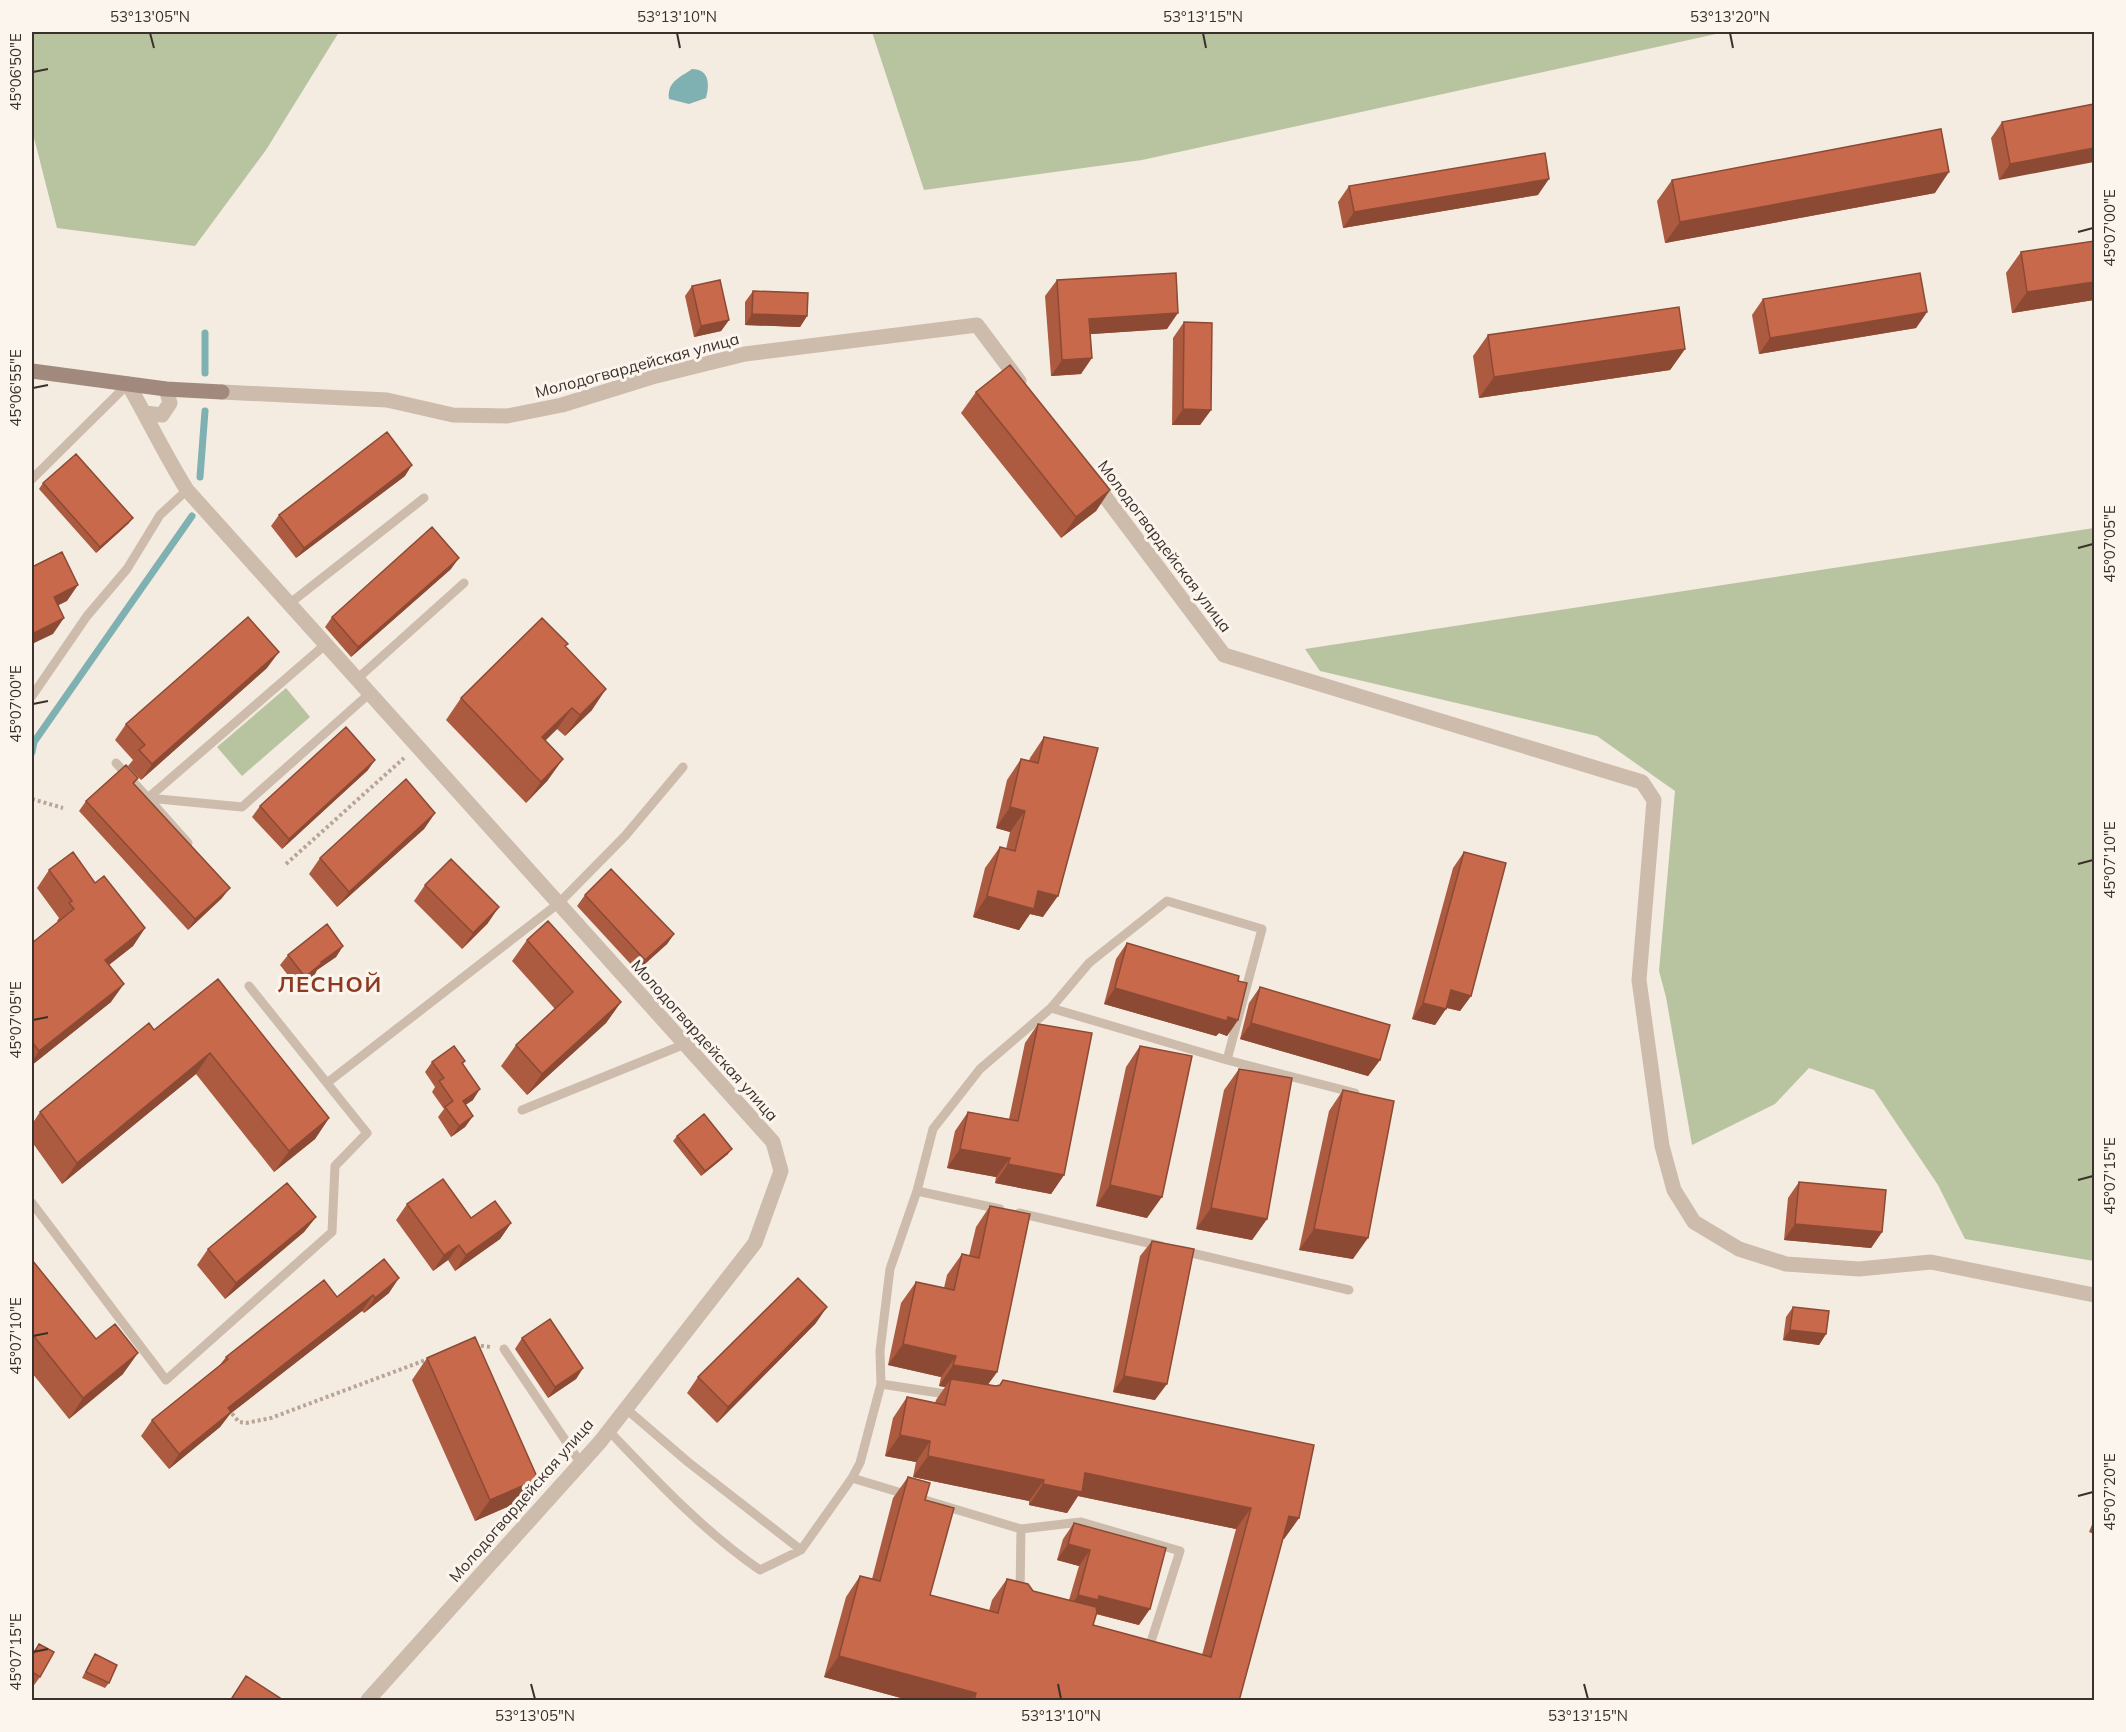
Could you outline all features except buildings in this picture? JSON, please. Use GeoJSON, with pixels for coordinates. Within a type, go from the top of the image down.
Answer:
{"type":"FeatureCollection","features":[{"type":"Feature","properties":{"kind":"street","name":"Молодогвардейская улица"},"geometry":{"type":"LineString","coordinates":[[32,371],[166,388],[387,400],[453,415],[507,416],[562,405],[652,377],[745,354],[977,325],[1026,391]]}},
{"type":"Feature","properties":{"kind":"street","name":"Молодогвардейская улица"},"geometry":{"type":"LineString","coordinates":[[128,384],[145,413],[164,454],[187,490],[773,1142],[781,1171],[754,1243],[608,1430],[368,1701]]}},
{"type":"Feature","properties":{"kind":"street"},"geometry":{"type":"LineString","coordinates":[[145,413],[162,415],[170,404],[166,388]]}},
{"type":"Feature","properties":{"kind":"street","name":"Молодогвардейская улица"},"geometry":{"type":"LineString","coordinates":[[1083,466],[1224,655],[1642,782],[1654,800],[1639,980],[1662,1146],[1674,1190],[1694,1222],[1739,1249],[1785,1264],[1859,1269],[1930,1262],[2094,1295]]}},
{"type":"Feature","properties":{"kind":"lane"},"geometry":{"type":"LineString","coordinates":[[32,479],[128,384]]}},
{"type":"Feature","properties":{"kind":"lane"},"geometry":{"type":"LineString","coordinates":[[32,696],[87,616],[127,569],[160,515],[187,490]]}},
{"type":"Feature","properties":{"kind":"lane"},"geometry":{"type":"LineString","coordinates":[[289,604],[424,498]]}},
{"type":"Feature","properties":{"kind":"lane"},"geometry":{"type":"LineString","coordinates":[[357,678],[464,583]]}},
{"type":"Feature","properties":{"kind":"lane"},"geometry":{"type":"LineString","coordinates":[[148,798],[326,644]]}},
{"type":"Feature","properties":{"kind":"lane"},"geometry":{"type":"LineString","coordinates":[[148,798],[242,807],[370,693]]}},
{"type":"Feature","properties":{"kind":"lane"},"geometry":{"type":"LineString","coordinates":[[116,763],[193,849]]}},
{"type":"Feature","properties":{"kind":"lane"},"geometry":{"type":"LineString","coordinates":[[327,1083],[559,903],[625,836],[683,767]]}},
{"type":"Feature","properties":{"kind":"lane"},"geometry":{"type":"LineString","coordinates":[[608,1430],[666,1490],[736,1553],[760,1570],[801,1550],[860,1463],[881,1384],[880,1351],[891,1269],[917,1191],[933,1129],[980,1069],[1051,1008],[1089,963],[1167,901],[1262,929],[1227,1060]]}},
{"type":"Feature","properties":{"kind":"lane"},"geometry":{"type":"LineString","coordinates":[[32,1203],[166,1380],[332,1232],[335,1166],[367,1133],[249,986]]}},
{"type":"Feature","properties":{"kind":"lane"},"geometry":{"type":"LineString","coordinates":[[1051,1008],[1227,1060],[1368,1096]]}},
{"type":"Feature","properties":{"kind":"lane"},"geometry":{"type":"LineString","coordinates":[[522,1110],[685,1044]]}},
{"type":"Feature","properties":{"kind":"lane"},"geometry":{"type":"LineString","coordinates":[[917,1191],[1349,1290]]}},
{"type":"Feature","properties":{"kind":"lane"},"geometry":{"type":"LineString","coordinates":[[504,1349],[580,1462]]}},
{"type":"Feature","properties":{"kind":"lane"},"geometry":{"type":"LineString","coordinates":[[881,1384],[959,1396]]}},
{"type":"Feature","properties":{"kind":"lane"},"geometry":{"type":"LineString","coordinates":[[624,1407],[688,1462],[801,1550]]}},
{"type":"Feature","properties":{"kind":"lane"},"geometry":{"type":"LineString","coordinates":[[852,1478],[1022,1529],[1081,1522],[1180,1551],[1146,1655],[1135,1652]]}},
{"type":"Feature","properties":{"kind":"lane"},"geometry":{"type":"LineString","coordinates":[[1020,1605],[1022,1529]]}},
{"type":"Feature","properties":{"kind":"path"},"geometry":{"type":"LineString","coordinates":[[286,864],[417,746]]}},
{"type":"Feature","properties":{"kind":"path"},"geometry":{"type":"LineString","coordinates":[[32,799],[63,808]]}},
{"type":"Feature","properties":{"kind":"path"},"geometry":{"type":"LineString","coordinates":[[473,1345],[504,1349]]}},
{"type":"Feature","properties":{"kind":"path"},"geometry":{"type":"LineString","coordinates":[[225,1405],[239,1422],[246,1423],[271,1418],[440,1354]]}},
{"type":"Feature","properties":{"kind":"green space"},"geometry":{"type":"Polygon","coordinates":[[[32,32],[339,32],[266,150],[195,246],[57,228],[32,130],[32,32]]]}},
{"type":"Feature","properties":{"kind":"green space"},"geometry":{"type":"Polygon","coordinates":[[[872,32],[1725,32],[1142,160],[924,190],[872,32]]]}},
{"type":"Feature","properties":{"kind":"green space"},"geometry":{"type":"Polygon","coordinates":[[[2094,528],[2094,1261],[1965,1239],[1938,1185],[1874,1090],[1809,1068],[1775,1104],[1692,1145],[1666,997],[1659,971],[1675,791],[1597,736],[1320,671],[1305,649],[2094,528]]]}},
{"type":"Feature","properties":{"kind":"green space"},"geometry":{"type":"Polygon","coordinates":[[[286,688],[310,717],[242,776],[217,747],[286,688]]]}},
{"type":"Feature","properties":{"kind":"water"},"geometry":{"type":"Polygon","coordinates":[[[692,69],[702,72],[707,78],[706,98],[689,104],[669,99],[672,84],[692,69]]]}},
{"type":"Feature","properties":{"kind":"waterway"},"geometry":{"type":"LineString","coordinates":[[205,333],[205,373]]}},
{"type":"Feature","properties":{"kind":"waterway"},"geometry":{"type":"LineString","coordinates":[[200,477],[205,411]]}},
{"type":"Feature","properties":{"kind":"waterway"},"geometry":{"type":"LineString","coordinates":[[32,752],[34,742],[192,516]]}},
{"type":"Feature","properties":{"kind":"district","name":"ЛЕСНОЙ"},"geometry":{"type":"Point","coordinates":[330,984]}}]}
